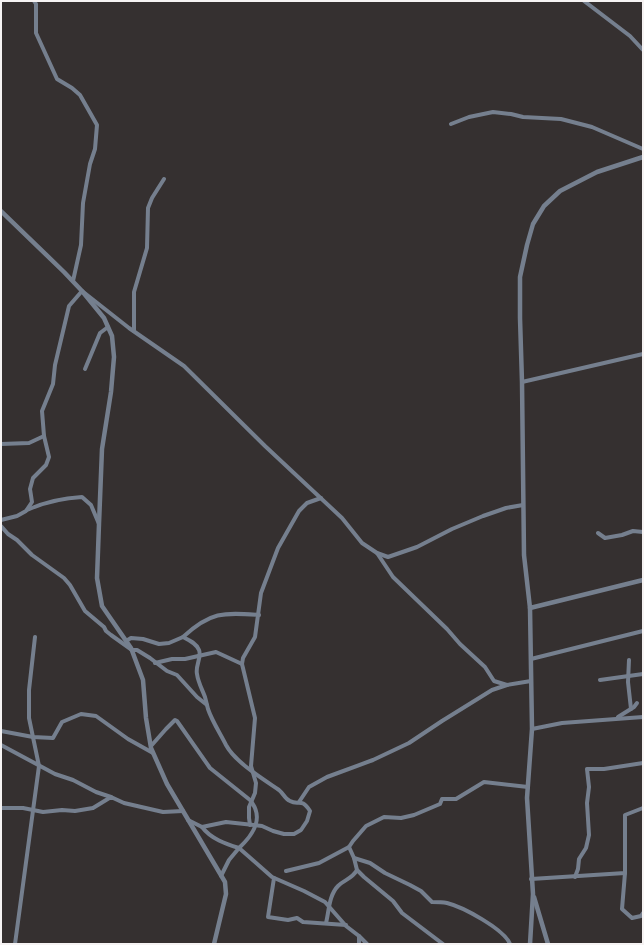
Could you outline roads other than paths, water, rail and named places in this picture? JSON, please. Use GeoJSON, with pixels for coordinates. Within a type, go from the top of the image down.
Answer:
{"type":"FeatureCollection","features":[{"type":"Feature","properties":{"kind":"street"},"geometry":{"type":"LineString","coordinates":[[34,1],[36,4],[36,33],[57,79],[72,88],[80,96],[97,126],[95,149],[90,164],[83,203],[82,245],[73,281]]}},
{"type":"Feature","properties":{"kind":"street"},"geometry":{"type":"LineString","coordinates":[[584,1],[630,36],[643,50]]}},
{"type":"Feature","properties":{"kind":"street"},"geometry":{"type":"LineString","coordinates":[[451,124],[469,117],[493,112],[523,117],[560,119],[592,126],[643,149]]}},
{"type":"Feature","properties":{"kind":"street"},"geometry":{"type":"LineString","coordinates":[[548,944],[533,894],[527,798],[532,729],[532,681],[530,608],[524,555],[520,277],[533,224],[544,206],[560,191],[597,172],[643,157]]}},
{"type":"Feature","properties":{"kind":"street"},"geometry":{"type":"LineString","coordinates":[[134,331],[134,292],[147,248],[148,208],[152,198],[164,179]]}},
{"type":"Feature","properties":{"kind":"street"},"geometry":{"type":"LineString","coordinates":[[1,211],[82,291],[104,318],[112,336],[114,357],[111,392],[102,449],[99,524],[98,578],[102,606],[132,650],[143,680],[146,718],[151,746],[166,784],[225,882],[226,894],[214,944]]}},
{"type":"Feature","properties":{"kind":"street"},"geometry":{"type":"LineString","coordinates":[[82,291],[134,331],[184,366],[265,446],[342,518],[362,543],[377,553],[388,557],[416,547],[483,516],[506,508],[523,505]]}},
{"type":"Feature","properties":{"kind":"street"},"geometry":{"type":"LineString","coordinates":[[27,510],[32,502],[30,489],[33,478],[46,465],[49,458],[44,436],[42,411],[53,384],[55,365],[69,306],[82,291]]}},
{"type":"Feature","properties":{"kind":"street"},"geometry":{"type":"LineString","coordinates":[[85,368],[100,333],[108,326]]}},
{"type":"Feature","properties":{"kind":"street"},"geometry":{"type":"LineString","coordinates":[[522,382],[643,354]]}},
{"type":"Feature","properties":{"kind":"street"},"geometry":{"type":"LineString","coordinates":[[1,444],[29,443],[44,436]]}},
{"type":"Feature","properties":{"kind":"street"},"geometry":{"type":"LineString","coordinates":[[1,520],[17,516],[27,510],[47,503],[82,497],[91,505],[99,524]]}},
{"type":"Feature","properties":{"kind":"street"},"geometry":{"type":"LineString","coordinates":[[250,825],[249,818],[251,801],[255,793],[256,783],[251,770],[255,718],[242,664],[243,658],[255,637],[261,593],[278,548],[299,511],[307,503],[321,498]]}},
{"type":"Feature","properties":{"kind":"street"},"geometry":{"type":"LineString","coordinates":[[1,526],[32,555],[64,578],[70,585],[85,612],[104,627],[106,631],[132,650],[137,650],[167,671],[177,675],[197,697],[207,705]]}},
{"type":"Feature","properties":{"kind":"street"},"geometry":{"type":"LineString","coordinates":[[598,533],[605,538],[622,535],[633,531],[643,532]]}},
{"type":"Feature","properties":{"kind":"street"},"geometry":{"type":"LineString","coordinates":[[377,553],[393,577],[485,667],[494,681],[507,685]]}},
{"type":"Feature","properties":{"kind":"street"},"geometry":{"type":"LineString","coordinates":[[530,608],[643,580]]}},
{"type":"Feature","properties":{"kind":"street"},"geometry":{"type":"LineString","coordinates":[[126,641],[131,638],[143,639],[159,644],[169,643],[183,637],[205,620],[220,614],[235,612],[258,615]]}},
{"type":"Feature","properties":{"kind":"street"},"geometry":{"type":"LineString","coordinates":[[531,659],[643,630]]}},
{"type":"Feature","properties":{"kind":"street"},"geometry":{"type":"LineString","coordinates":[[15,944],[39,766],[30,718],[29,690],[35,637]]}},
{"type":"Feature","properties":{"kind":"street"},"geometry":{"type":"LineString","coordinates":[[183,637],[191,640],[199,650],[200,656],[196,672],[207,705],[227,746],[233,754],[251,770],[280,791],[286,799],[291,802],[302,802],[310,811],[307,821],[301,830],[294,834],[284,834],[257,826],[226,822],[202,827]]}},
{"type":"Feature","properties":{"kind":"street"},"geometry":{"type":"LineString","coordinates":[[155,663],[172,658],[185,659],[216,652],[242,664]]}},
{"type":"Feature","properties":{"kind":"street"},"geometry":{"type":"LineString","coordinates":[[629,660],[628,676],[631,709]]}},
{"type":"Feature","properties":{"kind":"street"},"geometry":{"type":"LineString","coordinates":[[600,680],[643,674]]}},
{"type":"Feature","properties":{"kind":"street"},"geometry":{"type":"LineString","coordinates":[[299,802],[309,787],[327,777],[373,760],[409,743],[492,690],[507,685],[532,681]]}},
{"type":"Feature","properties":{"kind":"street"},"geometry":{"type":"LineString","coordinates":[[616,719],[638,703]]}},
{"type":"Feature","properties":{"kind":"street"},"geometry":{"type":"LineString","coordinates":[[1,731],[33,737],[52,738],[62,722],[82,714],[96,716],[128,739],[153,753]]}},
{"type":"Feature","properties":{"kind":"street"},"geometry":{"type":"LineString","coordinates":[[532,729],[562,723],[643,717]]}},
{"type":"Feature","properties":{"kind":"street"},"geometry":{"type":"LineString","coordinates":[[151,746],[175,720],[183,728],[210,768],[251,801],[255,806],[257,826],[229,860],[221,876]]}},
{"type":"Feature","properties":{"kind":"street"},"geometry":{"type":"LineString","coordinates":[[1,745],[55,774],[73,780],[96,792],[124,803],[163,812],[183,811]]}},
{"type":"Feature","properties":{"kind":"street"},"geometry":{"type":"LineString","coordinates":[[575,876],[578,869],[579,859],[586,848],[589,835],[587,803],[589,787],[587,769],[604,769],[643,762]]}},
{"type":"Feature","properties":{"kind":"street"},"geometry":{"type":"LineString","coordinates":[[286,871],[319,863],[349,847],[366,826],[384,817],[401,818],[414,815],[440,804],[442,799],[456,799],[484,782],[528,787]]}},
{"type":"Feature","properties":{"kind":"street"},"geometry":{"type":"LineString","coordinates":[[1,808],[23,808],[43,812],[62,810],[75,811],[93,808],[111,797]]}},
{"type":"Feature","properties":{"kind":"street"},"geometry":{"type":"LineString","coordinates":[[643,808],[625,815],[622,909],[632,918],[641,916],[643,913]]}},
{"type":"Feature","properties":{"kind":"street"},"geometry":{"type":"LineString","coordinates":[[188,820],[202,827],[206,832],[222,842],[239,848],[274,878],[325,902],[346,926],[367,944]]}},
{"type":"Feature","properties":{"kind":"street"},"geometry":{"type":"LineString","coordinates":[[349,847],[357,870],[393,901],[402,913],[443,944]]}},
{"type":"Feature","properties":{"kind":"street"},"geometry":{"type":"LineString","coordinates":[[354,858],[370,863],[385,873],[421,891],[432,902],[446,902],[456,905],[471,913],[493,927],[508,940],[510,944]]}},
{"type":"Feature","properties":{"kind":"street"},"geometry":{"type":"LineString","coordinates":[[326,923],[333,892],[339,885],[354,876],[357,870]]}},
{"type":"Feature","properties":{"kind":"street"},"geometry":{"type":"LineString","coordinates":[[531,879],[624,873]]}},
{"type":"Feature","properties":{"kind":"street"},"geometry":{"type":"LineString","coordinates":[[274,878],[268,917],[288,920],[297,918],[303,922],[346,926]]}},
{"type":"Feature","properties":{"kind":"street"},"geometry":{"type":"LineString","coordinates":[[530,944],[533,894]]}},
{"type":"Feature","properties":{"kind":"street"},"geometry":{"type":"LineString","coordinates":[[359,936],[359,944]]}}]}
